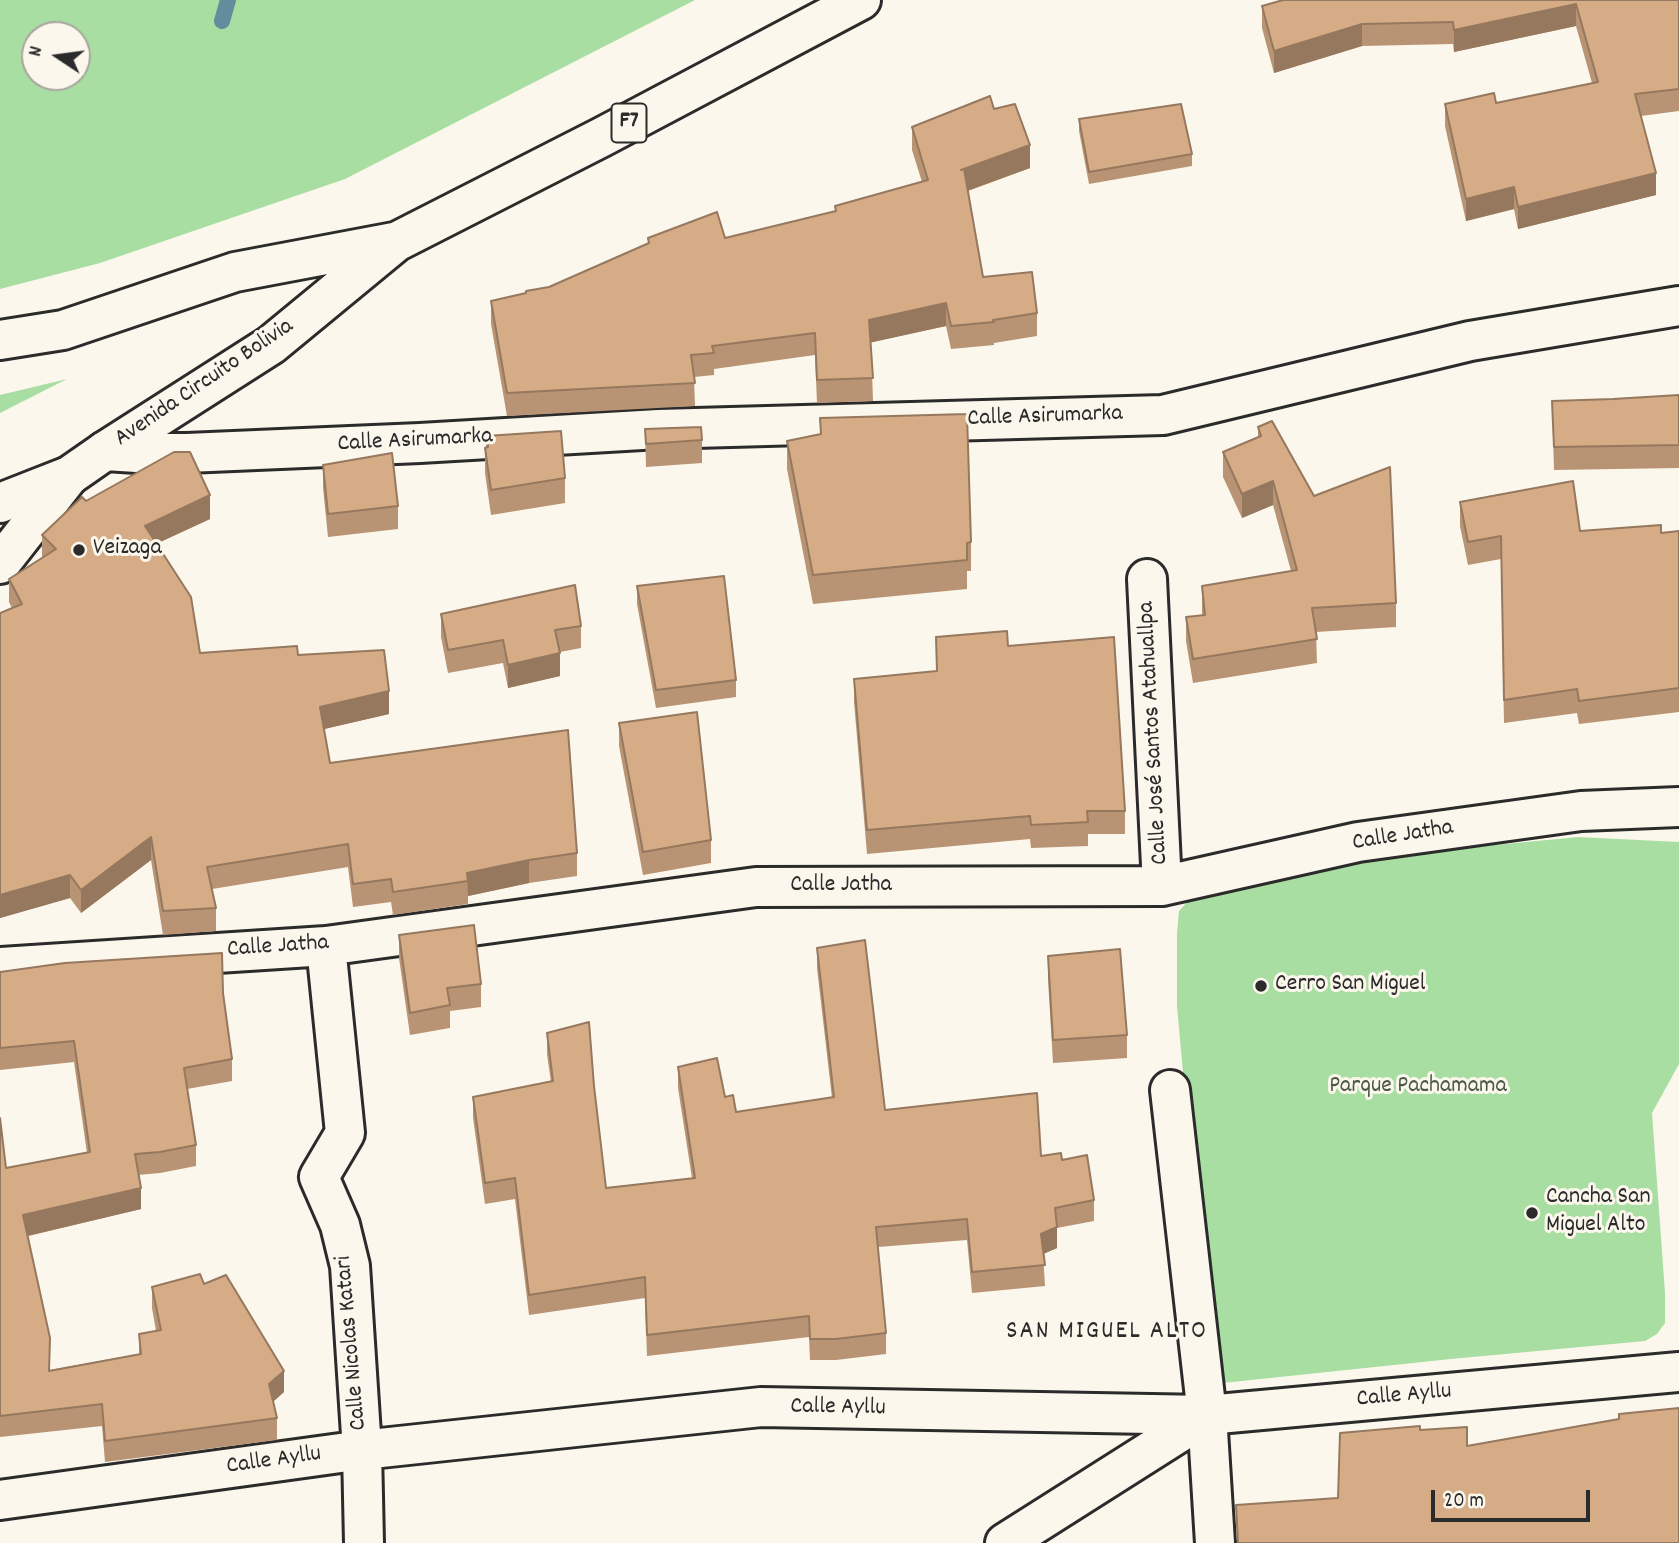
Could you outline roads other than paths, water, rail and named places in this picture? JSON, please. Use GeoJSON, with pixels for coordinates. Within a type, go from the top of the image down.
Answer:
{"type":"FeatureCollection","features":[{"type":"Feature","properties":{"kind":"main road","name":"Avenida Circuito Bolivia"},"geometry":{"type":"LineString","coordinates":[[0,503],[69,477],[271,345],[396,242],[861,0]]}},
{"type":"Feature","properties":{"kind":"main road","name":"Avenida Circuito Bolivia"},"geometry":{"type":"LineString","coordinates":[[0,340],[63,330],[235,272],[396,242]]}},
{"type":"Feature","properties":{"kind":"main road","name":"Calle Asirumarka"},"geometry":{"type":"LineString","coordinates":[[105,451],[187,453],[659,429],[1163,415],[1470,341],[1679,306]]}},
{"type":"Feature","properties":{"kind":"main road"},"geometry":{"type":"LineString","coordinates":[[0,564],[69,477]]}},
{"type":"Feature","properties":{"kind":"main road","name":"Calle José Santos Atahuallpa"},"geometry":{"type":"LineString","coordinates":[[1147,579],[1162,886]]}},
{"type":"Feature","properties":{"kind":"main road","name":"Calle Jatha"},"geometry":{"type":"LineString","coordinates":[[0,967],[326,946],[756,887],[1162,886],[1359,842],[1581,811],[1679,807]]}},
{"type":"Feature","properties":{"kind":"main road","name":"Calle Nicolas Katari"},"geometry":{"type":"LineString","coordinates":[[326,946],[345,1133],[319,1177],[340,1225],[349,1266],[362,1450],[364,1543]]}},
{"type":"Feature","properties":{"kind":"main road"},"geometry":{"type":"LineString","coordinates":[[1170,1090],[1207,1415],[1215,1543]]}},
{"type":"Feature","properties":{"kind":"main road","name":"Calle Ayllu"},"geometry":{"type":"LineString","coordinates":[[0,1500],[362,1450],[761,1407],[1207,1415],[1679,1372]]}},
{"type":"Feature","properties":{"kind":"main road"},"geometry":{"type":"LineString","coordinates":[[1005,1543],[1207,1415]]}},
{"type":"Feature","properties":{"kind":"waterway"},"geometry":{"type":"LineString","coordinates":[[222,21],[228,0]]}},
{"type":"Feature","properties":{"kind":"place","name":"Veizaga"},"geometry":{"type":"Point","coordinates":[79,550]}},
{"type":"Feature","properties":{"kind":"place","name":"Cerro San Miguel"},"geometry":{"type":"Point","coordinates":[1261,986]}},
{"type":"Feature","properties":{"kind":"place","name":"Cancha San Miguel Alto"},"geometry":{"type":"Point","coordinates":[1532,1213]}},
{"type":"Feature","properties":{"kind":"district","name":"SAN MIGUEL ALTO"},"geometry":{"type":"Point","coordinates":[1107,1333]}},
{"type":"Feature","properties":{"kind":"park label","name":"Parque Pachamama"},"geometry":{"type":"Point","coordinates":[1418,1088]}}]}
